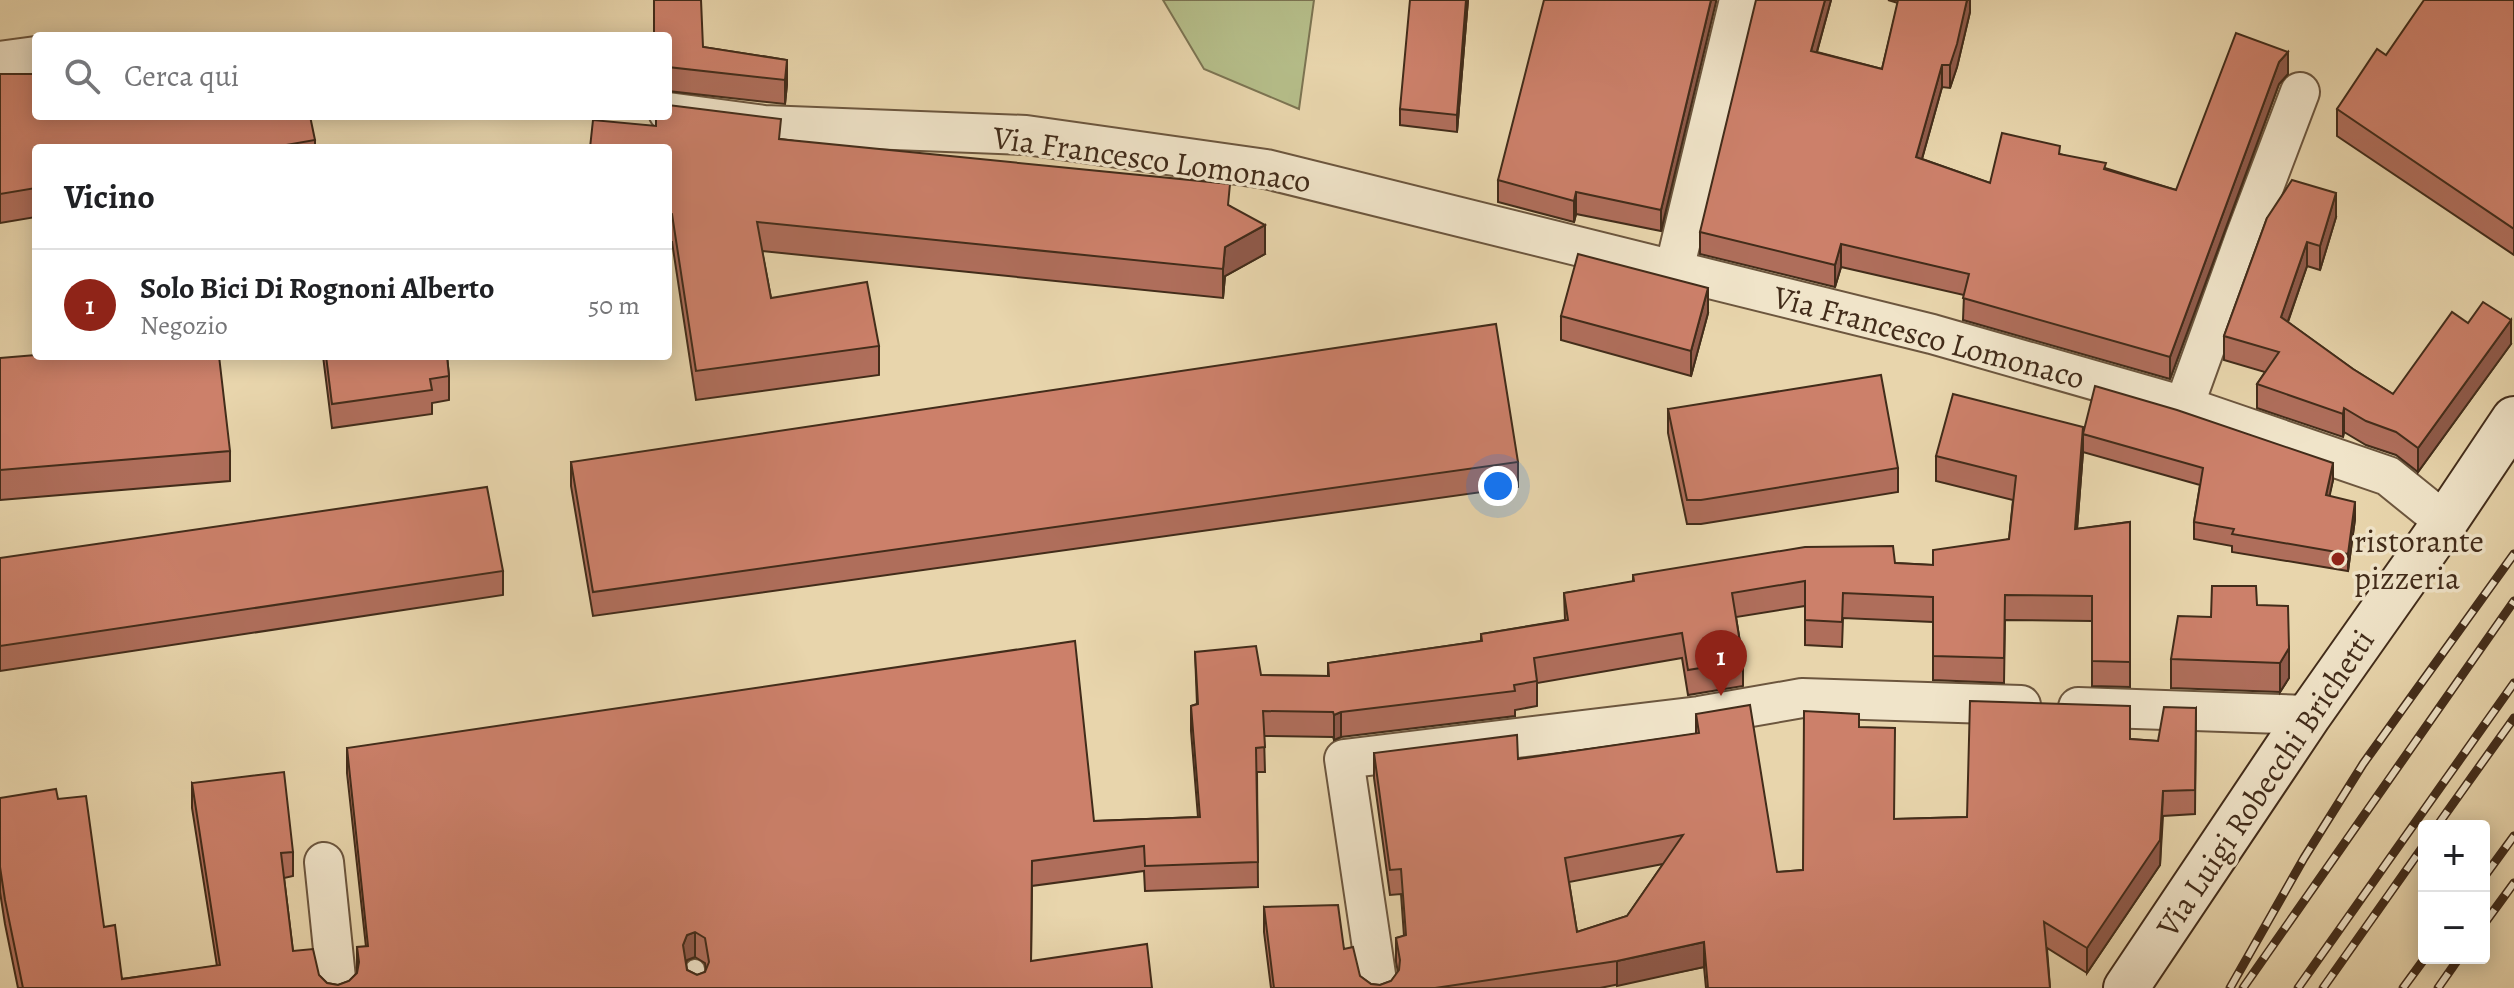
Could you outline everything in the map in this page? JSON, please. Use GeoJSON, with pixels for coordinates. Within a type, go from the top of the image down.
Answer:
{"type":"FeatureCollection","features":[{"type":"Feature","properties":{"kind":"street"},"geometry":{"type":"LineString","coordinates":[[1674,270],[1739,0]]}},
{"type":"Feature","properties":{"kind":"street"},"geometry":{"type":"LineString","coordinates":[[0,61],[32,57]]}},
{"type":"Feature","properties":{"kind":"street"},"geometry":{"type":"LineString","coordinates":[[2184,406],[2300,92]]}},
{"type":"Feature","properties":{"kind":"street","name":"Via Francesco Lomonaco"},"geometry":{"type":"LineString","coordinates":[[672,113],[764,125],[1026,135],[1266,169],[1932,334],[2184,406],[2388,476],[2445,522]]}},
{"type":"Feature","properties":{"kind":"street","name":"Via Luigi Robecchi Brichetti"},"geometry":{"type":"LineString","coordinates":[[2126,988],[2309,715],[2514,419]]}},
{"type":"Feature","properties":{"kind":"street"},"geometry":{"type":"LineString","coordinates":[[1378,988],[1344,759],[1699,716],[1802,698],[2309,715]]}},
{"type":"Feature","properties":{"kind":"street"},"geometry":{"type":"LineString","coordinates":[[324,862],[337,988]]}},
{"type":"Feature","properties":{"kind":"lane"},"geometry":{"type":"LineString","coordinates":[[695,969],[697,988]]}},
{"type":"Feature","properties":{"kind":"green space"},"geometry":{"type":"Polygon","coordinates":[[[1163,0],[1314,0],[1299,109],[1204,69],[1163,0]]]}},
{"type":"Feature","properties":{"kind":"building"},"geometry":{"type":"Polygon","coordinates":[[[654,0],[701,0],[703,47],[787,60],[785,80],[672,67],[672,32],[654,32],[654,0]]]}},
{"type":"Feature","properties":{"kind":"building"},"geometry":{"type":"Polygon","coordinates":[[[1410,0],[1466,0],[1457,115],[1400,109],[1410,0]]]}},
{"type":"Feature","properties":{"kind":"building"},"geometry":{"type":"Polygon","coordinates":[[[1544,0],[1711,0],[1661,210],[1576,192],[1574,201],[1498,180],[1544,0]]]}},
{"type":"Feature","properties":{"kind":"building"},"geometry":{"type":"Polygon","coordinates":[[[1756,0],[1825,0],[1811,51],[1882,69],[1898,0],[1967,0],[1957,44],[1950,65],[1942,65],[1916,157],[1990,183],[2002,133],[2060,146],[2059,154],[2106,163],[2104,169],[2176,190],[2236,33],[2288,52],[2279,62],[2170,357],[1963,298],[1969,274],[1841,244],[1835,265],[1700,232],[1756,0]]]}},
{"type":"Feature","properties":{"kind":"building"},"geometry":{"type":"Polygon","coordinates":[[[2424,0],[2514,0],[2514,229],[2337,109],[2377,49],[2386,55],[2424,0]]]}},
{"type":"Feature","properties":{"kind":"building"},"geometry":{"type":"Polygon","coordinates":[[[0,74],[32,74],[32,120],[311,120],[315,140],[292,144],[32,144],[32,189],[0,194],[0,74]]]}},
{"type":"Feature","properties":{"kind":"building"},"geometry":{"type":"Polygon","coordinates":[[[672,105],[781,119],[779,139],[1230,184],[1228,205],[1265,225],[1225,247],[1223,269],[757,222],[771,298],[867,282],[879,346],[696,371],[672,214],[672,144],[590,144],[593,120],[656,126],[656,120],[672,120],[672,105]]]}},
{"type":"Feature","properties":{"kind":"building"},"geometry":{"type":"Polygon","coordinates":[[[2292,180],[2336,193],[2320,246],[2307,242],[2281,317],[2353,369],[2393,394],[2452,312],[2468,323],[2483,302],[2511,320],[2418,448],[2396,432],[2366,421],[2344,408],[2343,414],[2257,384],[2279,352],[2224,336],[2267,218],[2292,180]]]}},
{"type":"Feature","properties":{"kind":"building"},"geometry":{"type":"Polygon","coordinates":[[[1578,254],[1708,288],[1691,351],[1561,316],[1578,254]]]}},
{"type":"Feature","properties":{"kind":"building"},"geometry":{"type":"Polygon","coordinates":[[[1496,324],[1518,462],[593,592],[571,462],[1496,324]]]}},
{"type":"Feature","properties":{"kind":"building"},"geometry":{"type":"Polygon","coordinates":[[[32,355],[32,360],[219,360],[230,451],[0,470],[0,358],[32,355]]]}},
{"type":"Feature","properties":{"kind":"building"},"geometry":{"type":"Polygon","coordinates":[[[326,360],[447,360],[449,376],[430,379],[432,390],[332,404],[326,360]]]}},
{"type":"Feature","properties":{"kind":"building"},"geometry":{"type":"Polygon","coordinates":[[[1881,375],[1898,468],[1687,500],[1668,409],[1881,375]]]}},
{"type":"Feature","properties":{"kind":"building"},"geometry":{"type":"Polygon","coordinates":[[[2095,386],[2177,410],[2333,463],[2326,495],[2355,502],[2348,554],[2232,534],[2234,529],[2194,522],[2203,468],[2083,434],[2095,386]]]}},
{"type":"Feature","properties":{"kind":"building"},"geometry":{"type":"Polygon","coordinates":[[[1953,394],[2083,427],[2075,529],[2130,522],[2130,662],[2092,661],[2092,596],[2005,595],[2004,658],[1933,656],[1933,597],[1843,593],[1842,622],[1805,620],[1805,581],[1732,593],[1743,661],[1688,670],[1682,633],[1534,658],[1537,681],[1514,685],[1515,691],[1334,715],[1333,712],[1263,711],[1265,747],[1256,748],[1258,862],[1145,866],[1144,846],[1032,861],[1031,961],[1147,944],[1152,988],[23,988],[0,867],[0,798],[56,789],[58,799],[86,796],[104,927],[115,925],[122,979],[220,965],[192,783],[284,772],[293,852],[281,853],[293,951],[313,949],[319,975],[327,983],[338,985],[349,981],[357,973],[357,947],[368,946],[347,748],[1075,641],[1094,821],[1200,817],[1191,706],[1198,704],[1195,652],[1256,646],[1261,675],[1329,676],[1328,663],[1482,641],[1481,634],[1568,620],[1564,593],[1634,581],[1633,575],[1805,547],[1893,546],[1895,563],[1933,565],[1933,550],[2009,539],[2016,476],[1936,456],[1953,394]],[[695,932],[687,935],[683,945],[687,970],[697,975],[705,972],[709,962],[705,938],[695,932]]]}},
{"type":"Feature","properties":{"kind":"building"},"geometry":{"type":"Polygon","coordinates":[[[487,487],[503,571],[0,646],[0,558],[487,487]]]}},
{"type":"Feature","properties":{"kind":"building"},"geometry":{"type":"Polygon","coordinates":[[[2212,586],[2256,586],[2257,605],[2288,606],[2289,648],[2280,663],[2171,659],[2178,616],[2211,617],[2212,586]]]}},
{"type":"Feature","properties":{"kind":"building"},"geometry":{"type":"Polygon","coordinates":[[[1970,701],[2130,706],[2130,739],[2158,741],[2164,707],[2196,708],[2195,790],[2163,791],[2160,840],[2087,948],[2044,922],[2050,988],[1708,988],[1704,942],[1617,961],[1435,988],[1274,988],[1264,907],[1338,905],[1344,949],[1353,947],[1360,976],[1371,984],[1380,985],[1391,981],[1399,970],[1396,938],[1406,935],[1401,869],[1390,870],[1374,753],[1517,735],[1518,759],[1699,733],[1696,714],[1750,705],[1777,872],[1803,870],[1804,711],[1859,714],[1859,727],[1895,728],[1894,819],[1967,817],[1970,701]],[[1683,835],[1565,858],[1577,932],[1627,916],[1683,835]]]}},
{"type":"Feature","properties":{"kind":"railway"},"geometry":{"type":"LineString","coordinates":[[2230,988],[2304,858],[2363,764],[2514,554]]}},
{"type":"Feature","properties":{"kind":"railway"},"geometry":{"type":"LineString","coordinates":[[2243,988],[2514,601]]}},
{"type":"Feature","properties":{"kind":"railway"},"geometry":{"type":"LineString","coordinates":[[2298,988],[2514,683]]}},
{"type":"Feature","properties":{"kind":"railway"},"geometry":{"type":"LineString","coordinates":[[2441,820],[2514,718]]}},
{"type":"Feature","properties":{"kind":"railway"},"geometry":{"type":"LineString","coordinates":[[2490,869],[2514,836]]}},
{"type":"Feature","properties":{"kind":"railway"},"geometry":{"type":"LineString","coordinates":[[2323,988],[2418,853]]}},
{"type":"Feature","properties":{"kind":"railway"},"geometry":{"type":"LineString","coordinates":[[2490,916],[2514,883]]}},
{"type":"Feature","properties":{"kind":"railway"},"geometry":{"type":"LineString","coordinates":[[2403,988],[2421,964]]}},
{"type":"Feature","properties":{"kind":"railway"},"geometry":{"type":"LineString","coordinates":[[2438,988],[2455,964]]}},
{"type":"Feature","properties":{"kind":"place","name":"ristorante pizzeria"},"geometry":{"type":"Point","coordinates":[2338,559]}},
{"type":"Feature","properties":{"kind":"place","name":"Solo Bici Di Rognoni Alberto"},"geometry":{"type":"Point","coordinates":[1721,696]}}]}
